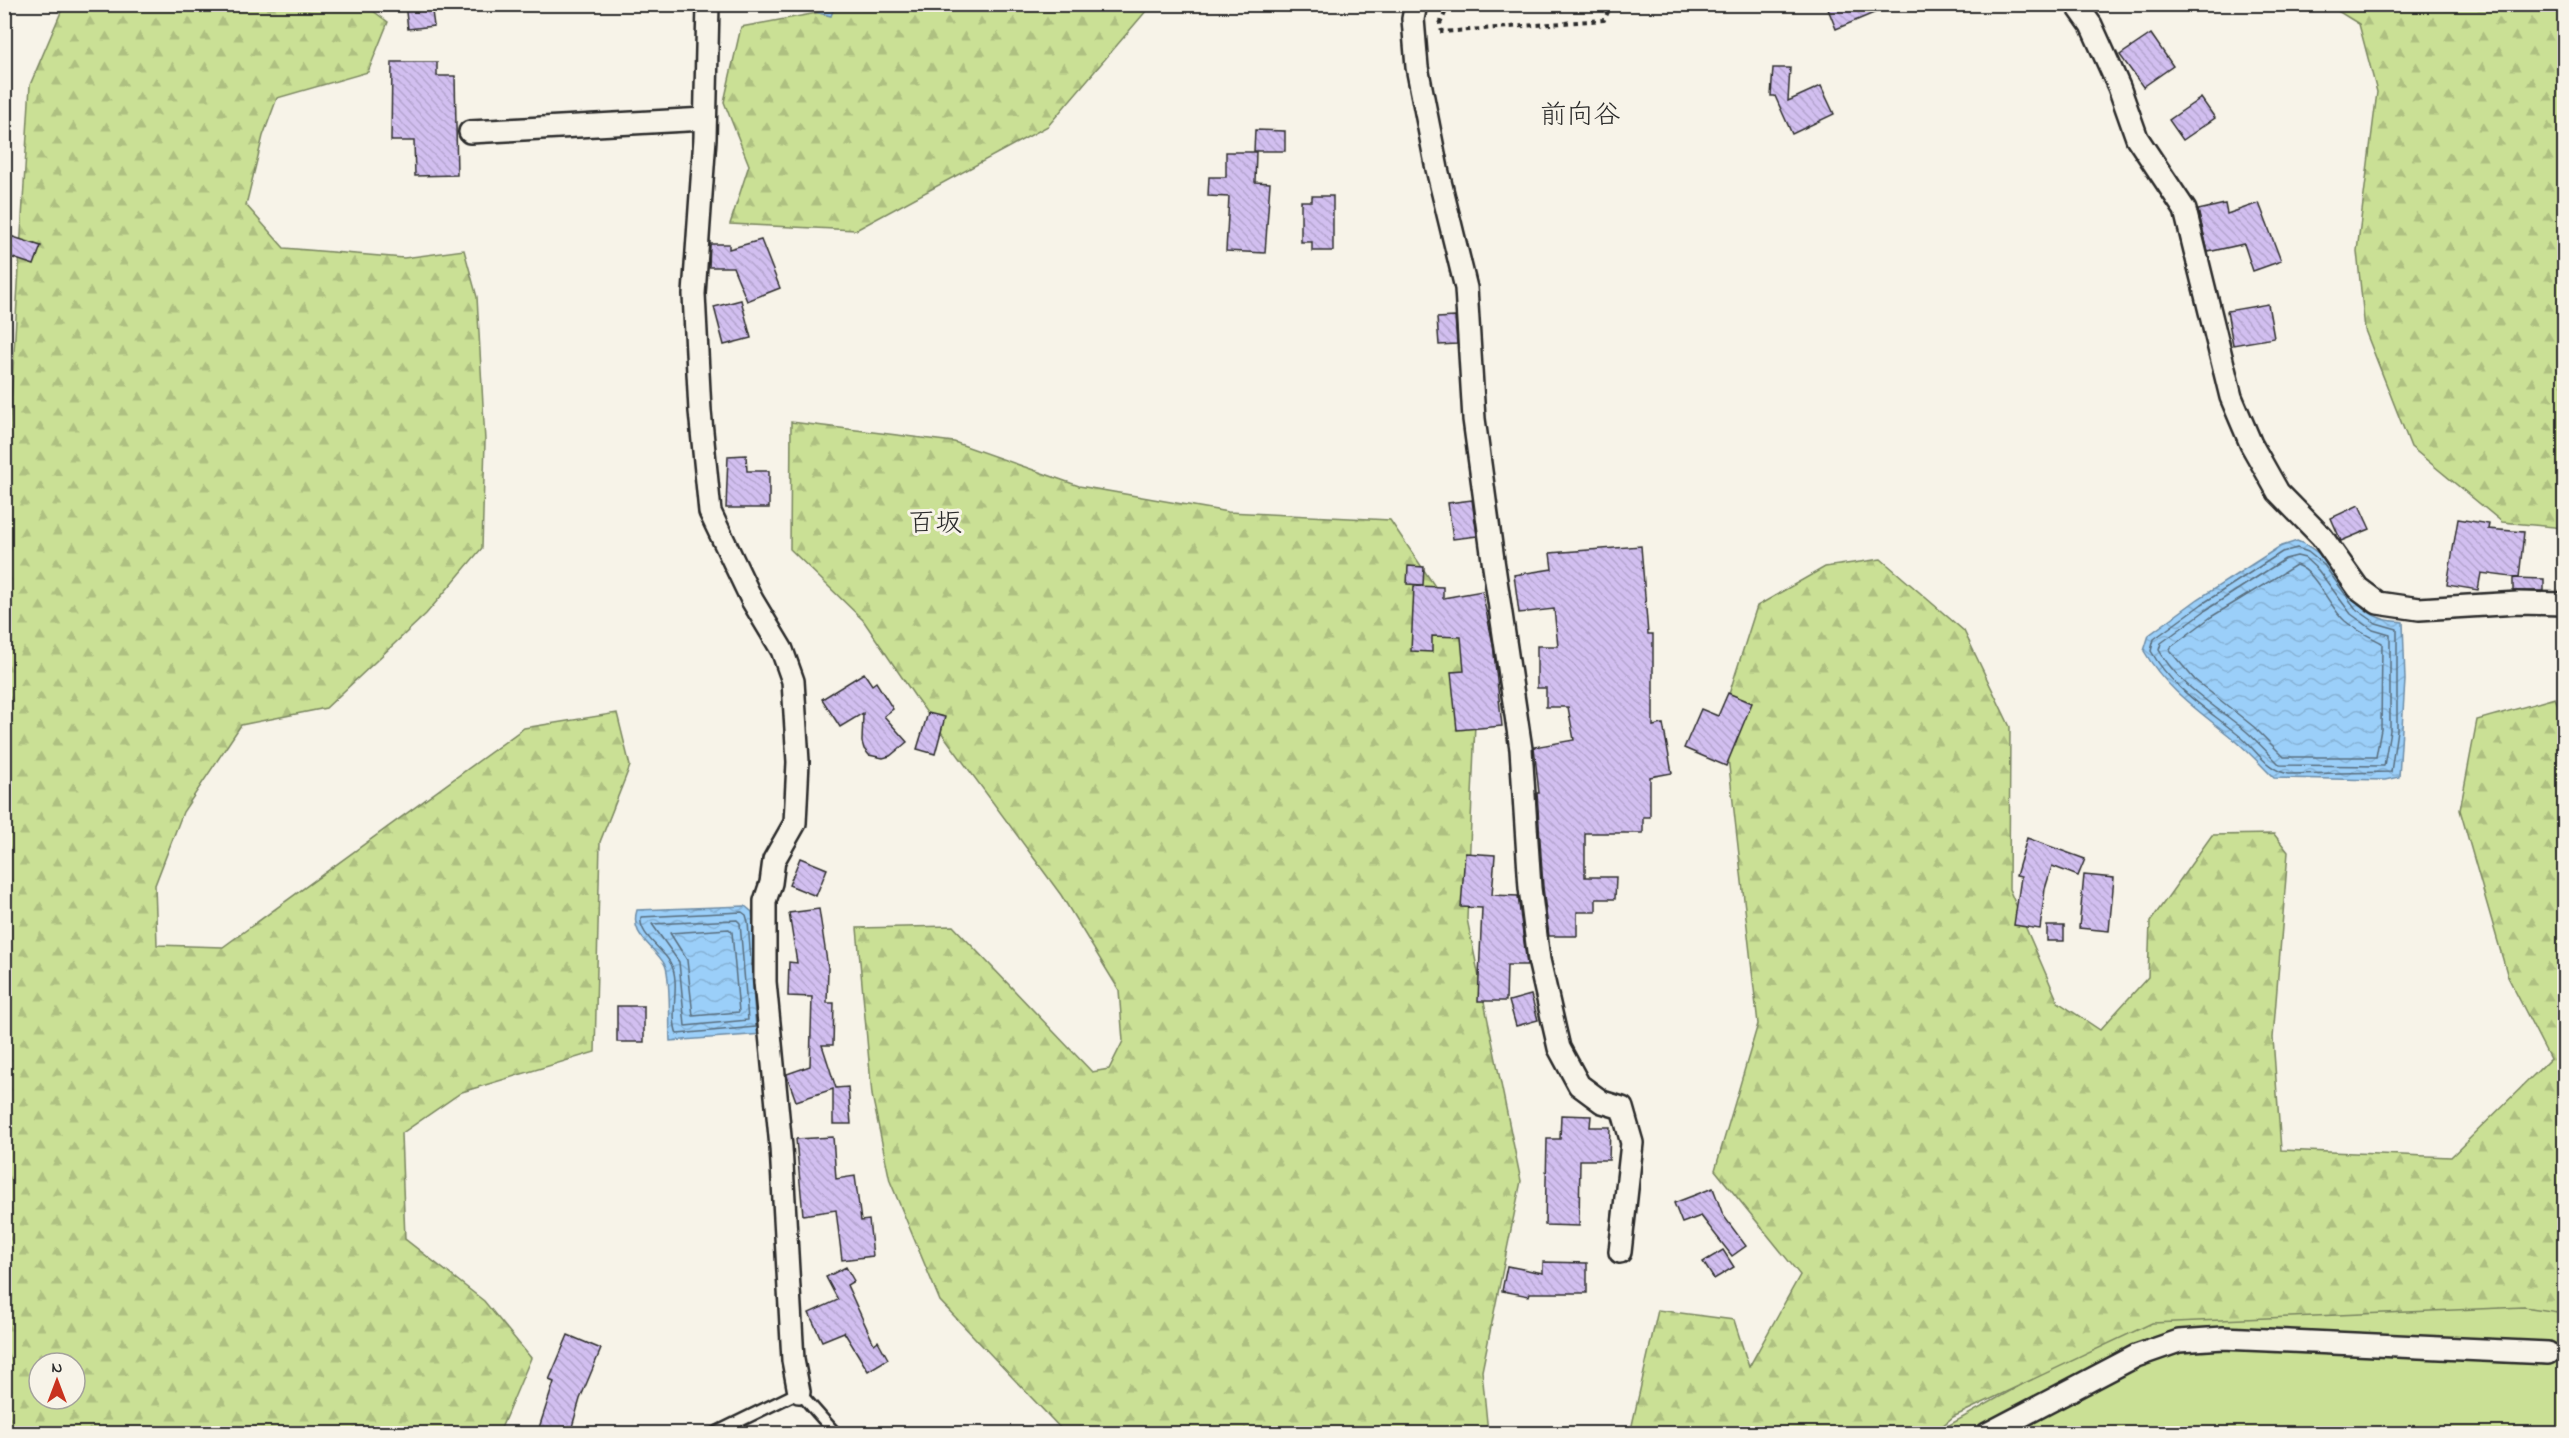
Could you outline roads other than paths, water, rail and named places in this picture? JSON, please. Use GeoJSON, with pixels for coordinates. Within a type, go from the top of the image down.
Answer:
{"type":"FeatureCollection","features":[{"type":"Feature","properties":{"kind":"street"},"geometry":{"type":"LineString","coordinates":[[708,4],[705,118],[694,294],[700,411],[710,512],[752,600],[782,650],[793,681],[798,762],[795,823],[774,860],[771,883],[765,901],[765,982],[781,1147],[793,1360],[799,1392]]}},
{"type":"Feature","properties":{"kind":"street"},"geometry":{"type":"LineString","coordinates":[[1416,4],[1413,19],[1417,67],[1437,169],[1466,288],[1474,419],[1521,749],[1530,888],[1539,960],[1559,1048],[1579,1085],[1602,1102],[1622,1108],[1632,1143],[1620,1252]]}},
{"type":"Feature","properties":{"kind":"street"},"geometry":{"type":"LineString","coordinates":[[2076,4],[2091,25],[2119,87],[2138,138],[2185,210],[2231,397],[2251,444],[2278,492],[2322,537],[2358,588],[2378,603],[2393,608],[2419,609],[2518,603],[2565,604]]}},
{"type":"Feature","properties":{"kind":"street"},"geometry":{"type":"LineString","coordinates":[[470,132],[705,118]]}},
{"type":"Feature","properties":{"kind":"street"},"geometry":{"type":"LineString","coordinates":[[1987,1434],[2136,1356],[2179,1341],[2223,1338],[2548,1353]]}},
{"type":"Feature","properties":{"kind":"lane"},"geometry":{"type":"LineString","coordinates":[[712,1434],[799,1392],[836,1434]]}},
{"type":"Feature","properties":{"kind":"water"},"geometry":{"type":"Polygon","coordinates":[[[804,5],[835,5],[831,16],[804,5]]]}},
{"type":"Feature","properties":{"kind":"water"},"geometry":{"type":"Polygon","coordinates":[[[2297,541],[2311,548],[2323,558],[2358,603],[2368,612],[2383,619],[2403,622],[2405,680],[2399,777],[2385,780],[2274,778],[2242,746],[2174,690],[2144,651],[2149,635],[2198,599],[2279,547],[2297,541]]]}},
{"type":"Feature","properties":{"kind":"water"},"geometry":{"type":"Polygon","coordinates":[[[745,906],[752,912],[763,1034],[670,1041],[667,971],[660,958],[639,934],[635,919],[637,910],[745,906]]]}},
{"type":"Feature","properties":{"kind":"district","name":"前向谷"},"geometry":{"type":"Point","coordinates":[1580,116]}},
{"type":"Feature","properties":{"kind":"district","name":"百坂"},"geometry":{"type":"Point","coordinates":[935,524]}}]}
